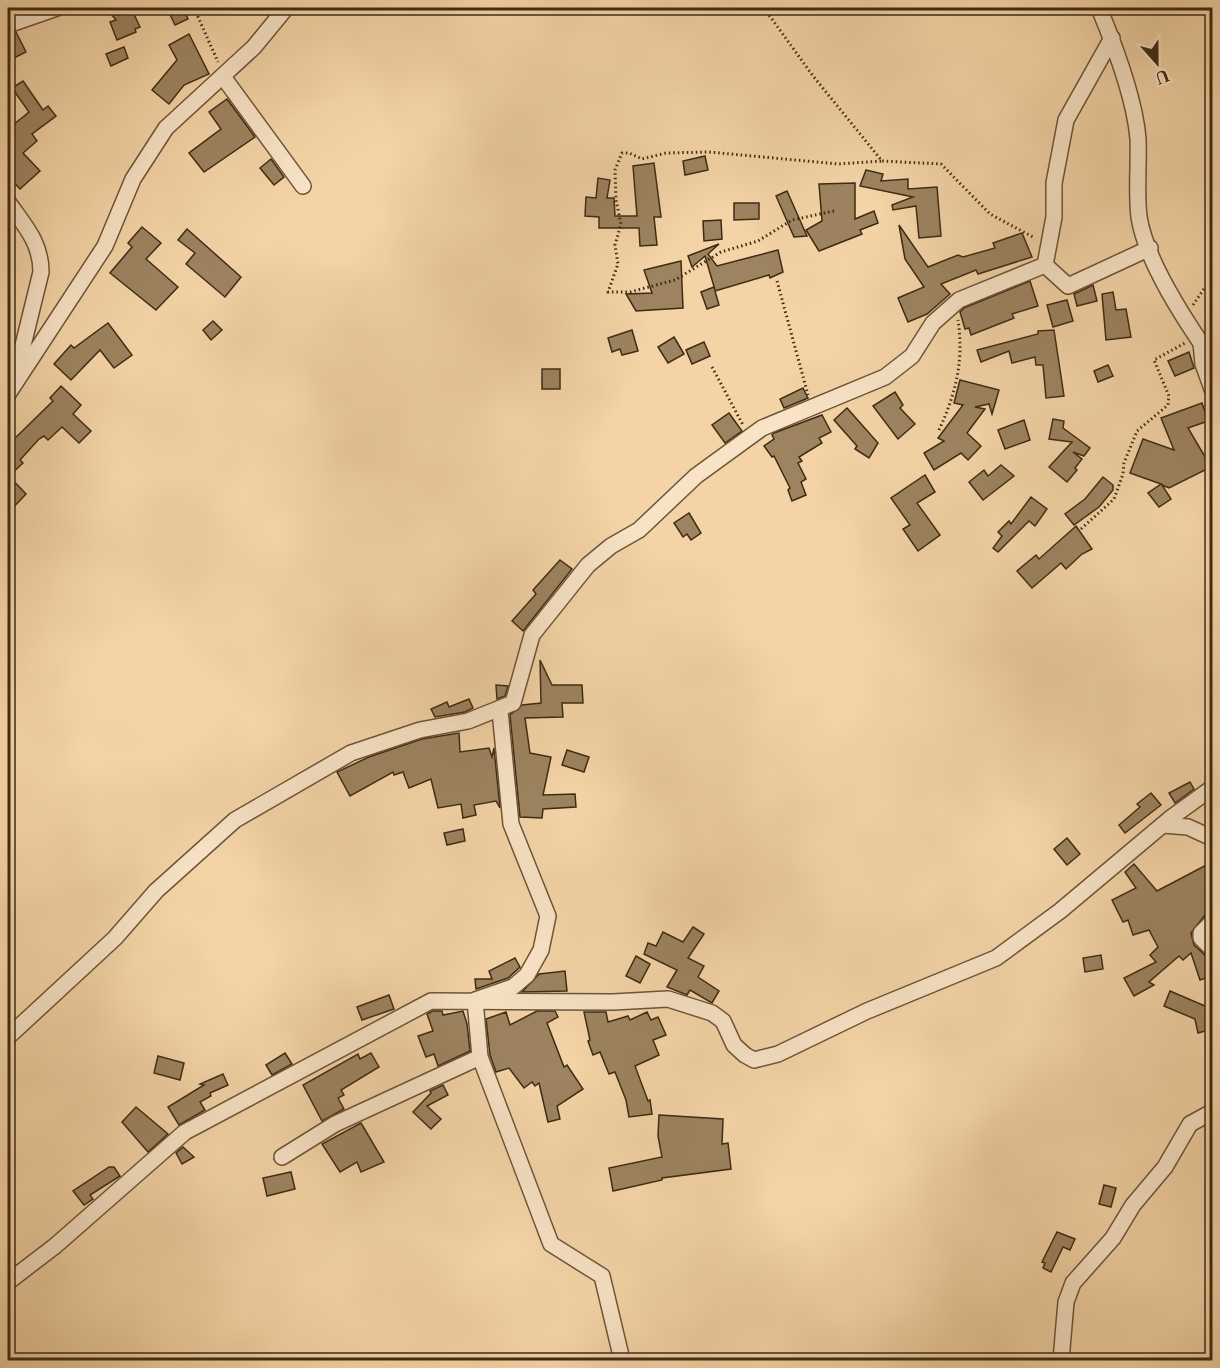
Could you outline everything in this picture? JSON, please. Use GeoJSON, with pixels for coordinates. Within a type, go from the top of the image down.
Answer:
{"type":"FeatureCollection","features":[{"type":"Feature","properties":{"kind":"street"},"geometry":{"type":"LineString","coordinates":[[8,25],[57,8]]}},
{"type":"Feature","properties":{"kind":"street"},"geometry":{"type":"LineString","coordinates":[[8,202],[37,242],[41,254],[41,272],[14,383],[8,394],[105,246],[134,179],[166,128],[196,98],[224,78],[254,47],[286,8]]}},
{"type":"Feature","properties":{"kind":"street"},"geometry":{"type":"LineString","coordinates":[[1099,8],[1112,38],[1136,124],[1139,217],[1161,277],[1212,359]]}},
{"type":"Feature","properties":{"kind":"street"},"geometry":{"type":"LineString","coordinates":[[1045,265],[1054,217],[1054,183],[1066,120],[1112,38]]}},
{"type":"Feature","properties":{"kind":"street"},"geometry":{"type":"LineString","coordinates":[[224,78],[303,186]]}},
{"type":"Feature","properties":{"kind":"street"},"geometry":{"type":"LineString","coordinates":[[1045,265],[1068,286],[1150,248]]}},
{"type":"Feature","properties":{"kind":"street"},"geometry":{"type":"LineString","coordinates":[[8,1037],[116,938],[156,891],[235,820],[351,753],[420,730],[468,722],[500,711],[513,703],[531,635],[588,565],[611,546],[639,530],[696,476],[762,428],[885,377],[912,356],[933,323],[956,304],[1045,265]]}},
{"type":"Feature","properties":{"kind":"street"},"geometry":{"type":"LineString","coordinates":[[1200,340],[1203,364],[1212,389]]}},
{"type":"Feature","properties":{"kind":"street"},"geometry":{"type":"LineString","coordinates":[[475,1000],[513,987],[527,975],[541,950],[548,916],[511,824],[500,711]]}},
{"type":"Feature","properties":{"kind":"street"},"geometry":{"type":"LineString","coordinates":[[8,1282],[55,1245],[185,1132],[431,1001],[613,1002],[668,999],[712,1012],[723,1022],[734,1045],[745,1055],[754,1060],[767,1057],[867,1011],[996,958],[1060,911],[1163,825],[1212,788]]}},
{"type":"Feature","properties":{"kind":"street"},"geometry":{"type":"LineString","coordinates":[[1163,825],[1188,827],[1212,838]]}},
{"type":"Feature","properties":{"kind":"street"},"geometry":{"type":"LineString","coordinates":[[1212,922],[1201,933],[1201,938],[1212,949]]}},
{"type":"Feature","properties":{"kind":"street"},"geometry":{"type":"LineString","coordinates":[[475,1000],[480,1057],[551,1244],[602,1276],[621,1360]]}},
{"type":"Feature","properties":{"kind":"street"},"geometry":{"type":"LineString","coordinates":[[282,1157],[335,1124],[480,1057]]}},
{"type":"Feature","properties":{"kind":"street"},"geometry":{"type":"LineString","coordinates":[[1061,1360],[1066,1302],[1073,1283],[1113,1238],[1133,1204],[1165,1167],[1190,1124],[1212,1112]]}},
{"type":"Feature","properties":{"kind":"path"},"geometry":{"type":"LineString","coordinates":[[194,8],[224,78]]}},
{"type":"Feature","properties":{"kind":"path"},"geometry":{"type":"LineString","coordinates":[[764,8],[813,76],[882,161]]}},
{"type":"Feature","properties":{"kind":"path"},"geometry":{"type":"LineString","coordinates":[[834,211],[792,220],[758,241],[721,252],[675,280],[630,292],[608,292],[618,264],[615,245],[621,224],[616,200],[615,170],[622,153],[629,153],[642,159],[666,153],[709,152],[838,164],[882,161],[941,164],[990,214],[1050,245]]}},
{"type":"Feature","properties":{"kind":"path"},"geometry":{"type":"LineString","coordinates":[[1185,316],[1212,277]]}},
{"type":"Feature","properties":{"kind":"path"},"geometry":{"type":"LineString","coordinates":[[777,280],[811,406]]}},
{"type":"Feature","properties":{"kind":"path"},"geometry":{"type":"LineString","coordinates":[[939,430],[957,388],[960,366],[962,350],[956,304]]}},
{"type":"Feature","properties":{"kind":"path"},"geometry":{"type":"LineString","coordinates":[[1081,529],[1114,499],[1123,474],[1124,463],[1137,431],[1168,405],[1169,396],[1154,360],[1162,354],[1200,340]]}},
{"type":"Feature","properties":{"kind":"path"},"geometry":{"type":"LineString","coordinates":[[712,367],[749,438]]}},
{"type":"Feature","properties":{"kind":"building"},"geometry":{"type":"Polygon","coordinates":[[[106,8],[131,8],[140,27],[135,29],[136,32],[117,40],[110,22],[116,20],[106,8]]]}},
{"type":"Feature","properties":{"kind":"building"},"geometry":{"type":"Polygon","coordinates":[[[167,8],[183,8],[188,19],[175,25],[167,8]]]}},
{"type":"Feature","properties":{"kind":"building"},"geometry":{"type":"Polygon","coordinates":[[[16,32],[26,52],[8,61],[8,35],[16,32]]]}},
{"type":"Feature","properties":{"kind":"building"},"geometry":{"type":"Polygon","coordinates":[[[189,34],[209,74],[184,85],[169,104],[152,90],[177,60],[169,45],[189,34]]]}},
{"type":"Feature","properties":{"kind":"building"},"geometry":{"type":"Polygon","coordinates":[[[124,47],[128,58],[111,66],[106,54],[124,47]]]}},
{"type":"Feature","properties":{"kind":"building"},"geometry":{"type":"Polygon","coordinates":[[[23,81],[43,110],[48,106],[56,116],[32,134],[37,141],[23,153],[40,171],[20,189],[8,176],[8,129],[29,112],[12,88],[23,81]]]}},
{"type":"Feature","properties":{"kind":"building"},"geometry":{"type":"Polygon","coordinates":[[[227,99],[255,137],[204,172],[189,153],[221,129],[209,112],[227,99]]]}},
{"type":"Feature","properties":{"kind":"building"},"geometry":{"type":"Polygon","coordinates":[[[705,156],[708,170],[685,175],[683,161],[705,156]]]}},
{"type":"Feature","properties":{"kind":"building"},"geometry":{"type":"Polygon","coordinates":[[[271,159],[284,177],[274,185],[260,168],[271,159]]]}},
{"type":"Feature","properties":{"kind":"building"},"geometry":{"type":"Polygon","coordinates":[[[654,163],[661,217],[654,217],[657,245],[640,246],[639,228],[599,228],[599,217],[585,216],[586,197],[596,198],[598,178],[610,180],[607,198],[614,198],[615,216],[637,216],[633,166],[654,163]]]}},
{"type":"Feature","properties":{"kind":"building"},"geometry":{"type":"Polygon","coordinates":[[[866,170],[883,174],[881,181],[908,179],[908,189],[937,187],[941,236],[919,238],[916,206],[893,210],[892,205],[913,197],[860,186],[866,170]]]}},
{"type":"Feature","properties":{"kind":"building"},"geometry":{"type":"Polygon","coordinates":[[[855,183],[855,219],[874,211],[878,223],[860,230],[862,234],[819,251],[806,230],[822,221],[819,184],[855,183]]]}},
{"type":"Feature","properties":{"kind":"building"},"geometry":{"type":"Polygon","coordinates":[[[787,191],[807,236],[794,237],[776,196],[787,191]]]}},
{"type":"Feature","properties":{"kind":"building"},"geometry":{"type":"Polygon","coordinates":[[[734,203],[759,203],[759,219],[734,220],[734,203]]]}},
{"type":"Feature","properties":{"kind":"building"},"geometry":{"type":"Polygon","coordinates":[[[721,220],[722,239],[704,241],[703,221],[721,220]]]}},
{"type":"Feature","properties":{"kind":"building"},"geometry":{"type":"Polygon","coordinates":[[[899,225],[928,267],[958,255],[963,257],[995,248],[993,243],[1022,233],[1032,257],[978,274],[976,270],[941,284],[950,294],[927,314],[908,322],[898,298],[924,287],[905,259],[899,225]]]}},
{"type":"Feature","properties":{"kind":"building"},"geometry":{"type":"Polygon","coordinates":[[[142,227],[161,243],[146,259],[178,287],[156,310],[110,273],[132,247],[128,243],[142,227]]]}},
{"type":"Feature","properties":{"kind":"building"},"geometry":{"type":"Polygon","coordinates":[[[187,229],[241,277],[225,297],[186,264],[195,253],[178,240],[187,229]]]}},
{"type":"Feature","properties":{"kind":"building"},"geometry":{"type":"Polygon","coordinates":[[[719,244],[708,254],[717,266],[778,250],[783,272],[770,278],[769,275],[715,291],[719,305],[707,309],[701,292],[714,287],[715,290],[705,256],[692,267],[688,256],[719,244]]]}},
{"type":"Feature","properties":{"kind":"building"},"geometry":{"type":"Polygon","coordinates":[[[681,261],[683,308],[636,311],[626,294],[652,293],[644,270],[681,261]]]}},
{"type":"Feature","properties":{"kind":"building"},"geometry":{"type":"Polygon","coordinates":[[[1030,281],[1038,306],[1012,314],[1014,318],[971,335],[969,328],[965,329],[960,312],[964,308],[1030,281]]]}},
{"type":"Feature","properties":{"kind":"building"},"geometry":{"type":"Polygon","coordinates":[[[1093,285],[1097,301],[1077,306],[1074,294],[1093,285]]]}},
{"type":"Feature","properties":{"kind":"building"},"geometry":{"type":"Polygon","coordinates":[[[1113,292],[1116,310],[1126,309],[1131,337],[1106,340],[1102,294],[1113,292]]]}},
{"type":"Feature","properties":{"kind":"building"},"geometry":{"type":"Polygon","coordinates":[[[1067,300],[1073,321],[1053,327],[1047,305],[1067,300]]]}},
{"type":"Feature","properties":{"kind":"building"},"geometry":{"type":"Polygon","coordinates":[[[213,321],[222,330],[211,340],[203,330],[213,321]]]}},
{"type":"Feature","properties":{"kind":"building"},"geometry":{"type":"Polygon","coordinates":[[[108,323],[132,355],[114,368],[100,350],[71,380],[54,364],[71,345],[74,348],[108,323]]]}},
{"type":"Feature","properties":{"kind":"building"},"geometry":{"type":"Polygon","coordinates":[[[632,330],[638,351],[622,355],[620,349],[612,352],[608,338],[632,330]]]}},
{"type":"Feature","properties":{"kind":"building"},"geometry":{"type":"Polygon","coordinates":[[[1054,330],[1064,396],[1046,398],[1043,365],[1036,365],[1035,357],[1012,363],[1009,351],[981,362],[977,350],[1038,334],[1038,331],[1054,330]]]}},
{"type":"Feature","properties":{"kind":"building"},"geometry":{"type":"Polygon","coordinates":[[[674,337],[684,354],[668,363],[658,347],[674,337]]]}},
{"type":"Feature","properties":{"kind":"building"},"geometry":{"type":"Polygon","coordinates":[[[704,342],[710,356],[692,364],[686,350],[704,342]]]}},
{"type":"Feature","properties":{"kind":"building"},"geometry":{"type":"Polygon","coordinates":[[[1189,352],[1194,368],[1175,376],[1168,361],[1189,352]]]}},
{"type":"Feature","properties":{"kind":"building"},"geometry":{"type":"Polygon","coordinates":[[[1108,365],[1113,376],[1098,382],[1094,371],[1108,365]]]}},
{"type":"Feature","properties":{"kind":"building"},"geometry":{"type":"Polygon","coordinates":[[[542,369],[560,369],[560,389],[542,389],[542,369]]]}},
{"type":"Feature","properties":{"kind":"building"},"geometry":{"type":"Polygon","coordinates":[[[960,380],[999,390],[992,414],[989,404],[975,407],[985,409],[967,433],[981,446],[968,460],[961,453],[934,470],[924,453],[944,441],[938,438],[963,405],[954,403],[960,380]]]}},
{"type":"Feature","properties":{"kind":"building"},"geometry":{"type":"Polygon","coordinates":[[[61,386],[81,405],[73,414],[91,431],[79,443],[62,427],[48,440],[44,436],[39,439],[20,460],[23,463],[9,476],[26,494],[8,513],[8,445],[53,401],[50,398],[61,386]]]}},
{"type":"Feature","properties":{"kind":"building"},"geometry":{"type":"Polygon","coordinates":[[[803,388],[808,398],[784,408],[780,399],[803,388]]]}},
{"type":"Feature","properties":{"kind":"building"},"geometry":{"type":"Polygon","coordinates":[[[895,392],[903,405],[900,408],[915,424],[898,439],[873,406],[895,392]]]}},
{"type":"Feature","properties":{"kind":"building"},"geometry":{"type":"Polygon","coordinates":[[[1202,403],[1208,421],[1188,428],[1211,467],[1169,488],[1162,485],[1171,499],[1159,507],[1148,493],[1161,484],[1130,473],[1143,439],[1174,450],[1161,418],[1202,403]]]}},
{"type":"Feature","properties":{"kind":"building"},"geometry":{"type":"Polygon","coordinates":[[[847,408],[878,443],[869,458],[855,449],[857,446],[834,420],[847,408]]]}},
{"type":"Feature","properties":{"kind":"building"},"geometry":{"type":"Polygon","coordinates":[[[729,413],[742,431],[725,443],[712,425],[729,413]]]}},
{"type":"Feature","properties":{"kind":"building"},"geometry":{"type":"Polygon","coordinates":[[[822,415],[831,432],[819,438],[822,443],[799,457],[802,461],[798,463],[806,479],[801,482],[806,495],[792,501],[788,490],[790,488],[774,456],[772,457],[764,446],[774,439],[772,435],[774,433],[822,415]]]}},
{"type":"Feature","properties":{"kind":"building"},"geometry":{"type":"Polygon","coordinates":[[[1053,419],[1064,421],[1063,428],[1090,448],[1084,456],[1073,452],[1082,459],[1075,468],[1077,470],[1067,482],[1049,467],[1072,442],[1049,439],[1053,419]]]}},
{"type":"Feature","properties":{"kind":"building"},"geometry":{"type":"Polygon","coordinates":[[[1024,420],[1030,440],[1005,449],[998,430],[1024,420]]]}},
{"type":"Feature","properties":{"kind":"building"},"geometry":{"type":"Polygon","coordinates":[[[1001,465],[1014,476],[983,500],[969,482],[984,470],[988,476],[1001,465]]]}},
{"type":"Feature","properties":{"kind":"building"},"geometry":{"type":"Polygon","coordinates":[[[925,475],[935,492],[917,503],[940,535],[918,551],[903,529],[910,525],[891,498],[925,475]]]}},
{"type":"Feature","properties":{"kind":"building"},"geometry":{"type":"Polygon","coordinates":[[[1103,477],[1113,485],[1113,490],[1099,507],[1074,525],[1065,514],[1085,499],[1103,477]]]}},
{"type":"Feature","properties":{"kind":"building"},"geometry":{"type":"Polygon","coordinates":[[[1031,497],[1047,509],[1035,526],[1029,521],[998,552],[993,548],[1002,536],[998,532],[1009,521],[1011,524],[1031,497]]]}},
{"type":"Feature","properties":{"kind":"building"},"geometry":{"type":"Polygon","coordinates":[[[689,513],[701,533],[691,540],[687,534],[683,537],[674,523],[689,513]]]}},
{"type":"Feature","properties":{"kind":"building"},"geometry":{"type":"Polygon","coordinates":[[[1076,526],[1092,549],[1082,554],[1066,569],[1061,563],[1032,588],[1017,571],[1036,555],[1039,559],[1076,526]]]}},
{"type":"Feature","properties":{"kind":"building"},"geometry":{"type":"Polygon","coordinates":[[[560,560],[572,569],[523,631],[512,621],[536,594],[533,590],[560,560]]]}},
{"type":"Feature","properties":{"kind":"building"},"geometry":{"type":"Polygon","coordinates":[[[540,660],[552,685],[582,685],[583,703],[562,703],[563,717],[525,718],[530,753],[551,757],[543,795],[575,794],[576,807],[543,809],[542,818],[520,817],[510,715],[522,705],[541,703],[540,660]]]}},
{"type":"Feature","properties":{"kind":"building"},"geometry":{"type":"Polygon","coordinates":[[[496,685],[508,686],[505,696],[497,699],[496,685]]]}},
{"type":"Feature","properties":{"kind":"building"},"geometry":{"type":"Polygon","coordinates":[[[469,699],[473,708],[465,712],[435,717],[431,709],[447,702],[449,707],[469,699]]]}},
{"type":"Feature","properties":{"kind":"building"},"geometry":{"type":"Polygon","coordinates":[[[459,733],[460,752],[489,748],[492,757],[494,748],[500,808],[496,801],[474,805],[476,815],[463,818],[461,804],[438,808],[431,779],[409,788],[403,772],[394,775],[393,772],[350,796],[337,772],[369,757],[422,739],[459,733]]]}},
{"type":"Feature","properties":{"kind":"building"},"geometry":{"type":"Polygon","coordinates":[[[567,750],[589,757],[584,772],[562,765],[567,750]]]}},
{"type":"Feature","properties":{"kind":"building"},"geometry":{"type":"Polygon","coordinates":[[[1190,782],[1194,789],[1175,803],[1169,793],[1190,782]]]}},
{"type":"Feature","properties":{"kind":"building"},"geometry":{"type":"Polygon","coordinates":[[[1151,793],[1161,805],[1125,833],[1119,825],[1140,807],[1137,804],[1151,793]]]}},
{"type":"Feature","properties":{"kind":"building"},"geometry":{"type":"Polygon","coordinates":[[[463,829],[465,841],[447,845],[444,833],[463,829]]]}},
{"type":"Feature","properties":{"kind":"building"},"geometry":{"type":"Polygon","coordinates":[[[1067,838],[1080,854],[1067,865],[1054,849],[1067,838]]]}},
{"type":"Feature","properties":{"kind":"building"},"geometry":{"type":"Polygon","coordinates":[[[1212,862],[1212,913],[1205,915],[1191,933],[1194,945],[1206,956],[1212,958],[1212,976],[1200,980],[1191,953],[1183,960],[1179,956],[1149,982],[1154,985],[1134,996],[1124,978],[1156,962],[1150,955],[1158,947],[1149,930],[1133,935],[1128,920],[1123,922],[1112,900],[1136,888],[1125,872],[1134,864],[1157,891],[1212,862]]]}},
{"type":"Feature","properties":{"kind":"building"},"geometry":{"type":"Polygon","coordinates":[[[693,927],[704,934],[688,958],[704,966],[698,977],[719,991],[712,1003],[690,990],[687,995],[667,987],[677,970],[644,954],[648,943],[656,946],[663,932],[683,942],[693,927]]]}},
{"type":"Feature","properties":{"kind":"building"},"geometry":{"type":"Polygon","coordinates":[[[1101,955],[1103,969],[1085,972],[1083,958],[1101,955]]]}},
{"type":"Feature","properties":{"kind":"building"},"geometry":{"type":"Polygon","coordinates":[[[636,956],[650,964],[640,983],[626,976],[636,956]]]}},
{"type":"Feature","properties":{"kind":"building"},"geometry":{"type":"Polygon","coordinates":[[[515,958],[520,967],[508,978],[476,989],[475,979],[492,979],[489,971],[515,958]]]}},
{"type":"Feature","properties":{"kind":"building"},"geometry":{"type":"Polygon","coordinates":[[[565,971],[567,991],[522,992],[539,974],[565,971]]]}},
{"type":"Feature","properties":{"kind":"building"},"geometry":{"type":"Polygon","coordinates":[[[1170,991],[1212,1009],[1212,1019],[1210,1019],[1212,1029],[1198,1033],[1195,1019],[1164,1006],[1170,991]]]}},
{"type":"Feature","properties":{"kind":"building"},"geometry":{"type":"Polygon","coordinates":[[[389,995],[394,1009],[362,1020],[357,1007],[389,995]]]}},
{"type":"Feature","properties":{"kind":"building"},"geometry":{"type":"Polygon","coordinates":[[[442,1011],[443,1015],[463,1011],[470,1051],[438,1066],[434,1054],[426,1057],[418,1036],[433,1031],[427,1014],[442,1011]]]}},
{"type":"Feature","properties":{"kind":"building"},"geometry":{"type":"Polygon","coordinates":[[[537,1011],[555,1011],[558,1017],[547,1023],[564,1067],[567,1065],[583,1089],[557,1106],[560,1119],[548,1122],[539,1083],[535,1086],[532,1082],[524,1088],[509,1068],[496,1072],[490,1055],[486,1019],[506,1012],[510,1025],[537,1011]]]}},
{"type":"Feature","properties":{"kind":"building"},"geometry":{"type":"Polygon","coordinates":[[[584,1012],[606,1012],[608,1022],[628,1016],[630,1020],[647,1012],[651,1020],[658,1017],[666,1035],[653,1040],[659,1055],[635,1066],[648,1101],[650,1100],[652,1114],[629,1117],[626,1100],[615,1072],[609,1074],[600,1052],[593,1055],[588,1041],[590,1040],[584,1012]]]}},
{"type":"Feature","properties":{"kind":"building"},"geometry":{"type":"Polygon","coordinates":[[[285,1053],[292,1064],[272,1075],[266,1065],[285,1053]]]}},
{"type":"Feature","properties":{"kind":"building"},"geometry":{"type":"Polygon","coordinates":[[[371,1053],[379,1067],[341,1090],[344,1095],[338,1098],[344,1109],[322,1121],[303,1085],[358,1054],[360,1059],[371,1053]]]}},
{"type":"Feature","properties":{"kind":"building"},"geometry":{"type":"Polygon","coordinates":[[[158,1056],[184,1063],[180,1080],[154,1073],[158,1056]]]}},
{"type":"Feature","properties":{"kind":"building"},"geometry":{"type":"Polygon","coordinates":[[[223,1074],[228,1085],[210,1093],[211,1096],[200,1102],[205,1110],[179,1125],[168,1107],[204,1085],[200,1084],[223,1074]]]}},
{"type":"Feature","properties":{"kind":"building"},"geometry":{"type":"Polygon","coordinates":[[[443,1085],[448,1095],[427,1106],[441,1119],[431,1129],[413,1112],[431,1093],[430,1091],[443,1085]]]}},
{"type":"Feature","properties":{"kind":"building"},"geometry":{"type":"Polygon","coordinates":[[[136,1107],[168,1134],[148,1152],[122,1122],[136,1107]]]}},
{"type":"Feature","properties":{"kind":"building"},"geometry":{"type":"Polygon","coordinates":[[[659,1115],[723,1119],[722,1144],[728,1143],[731,1169],[662,1178],[662,1180],[613,1191],[609,1168],[662,1157],[658,1136],[659,1115]]]}},
{"type":"Feature","properties":{"kind":"building"},"geometry":{"type":"Polygon","coordinates":[[[361,1123],[384,1162],[361,1172],[357,1162],[340,1172],[322,1144],[361,1123]]]}},
{"type":"Feature","properties":{"kind":"building"},"geometry":{"type":"Polygon","coordinates":[[[183,1147],[194,1157],[182,1164],[176,1153],[183,1147]]]}},
{"type":"Feature","properties":{"kind":"building"},"geometry":{"type":"Polygon","coordinates":[[[109,1167],[114,1167],[120,1176],[90,1195],[93,1199],[84,1205],[73,1191],[109,1167]]]}},
{"type":"Feature","properties":{"kind":"building"},"geometry":{"type":"Polygon","coordinates":[[[291,1172],[295,1189],[267,1196],[263,1178],[291,1172]]]}},
{"type":"Feature","properties":{"kind":"building"},"geometry":{"type":"Polygon","coordinates":[[[1104,1185],[1116,1188],[1111,1207],[1099,1204],[1104,1185]]]}},
{"type":"Feature","properties":{"kind":"building"},"geometry":{"type":"Polygon","coordinates":[[[1057,1232],[1075,1239],[1070,1250],[1063,1247],[1051,1272],[1043,1268],[1045,1263],[1042,1262],[1057,1232]]]}}]}
